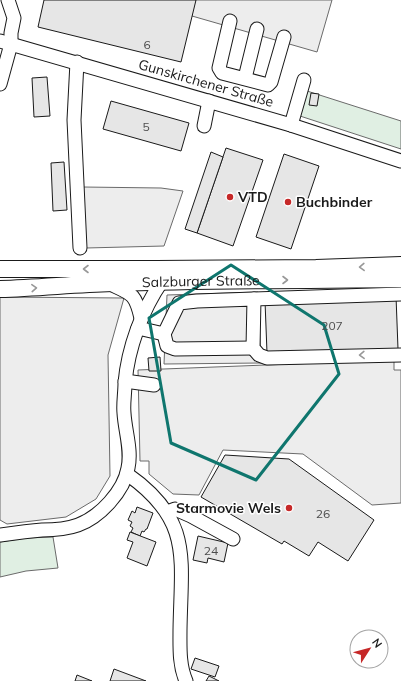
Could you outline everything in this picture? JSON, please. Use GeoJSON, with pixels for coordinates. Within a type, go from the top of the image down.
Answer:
{"type":"FeatureCollection","features":[{"type":"Feature","properties":{"kind":"main road","name":"Salzburger Straße"},"geometry":{"type":"LineString","coordinates":[[3,267],[316,268],[401,265]]}},
{"type":"Feature","properties":{"kind":"main road","name":"Salzburger Straße"},"geometry":{"type":"LineString","coordinates":[[0,289],[162,281],[401,279]]}},
{"type":"Feature","properties":{"kind":"street"},"geometry":{"type":"LineString","coordinates":[[0,84],[6,42],[11,33],[14,18],[8,0]]}},
{"type":"Feature","properties":{"kind":"street"},"geometry":{"type":"LineString","coordinates":[[230,21],[220,70],[222,73],[245,78],[266,85],[270,84],[284,37]]}},
{"type":"Feature","properties":{"kind":"street"},"geometry":{"type":"LineString","coordinates":[[245,78],[257,29]]}},
{"type":"Feature","properties":{"kind":"street","name":"Gunskirchener Straße"},"geometry":{"type":"LineString","coordinates":[[6,42],[291,125],[401,161]]}},
{"type":"Feature","properties":{"kind":"street"},"geometry":{"type":"LineString","coordinates":[[77,62],[74,120],[80,248]]}},
{"type":"Feature","properties":{"kind":"street"},"geometry":{"type":"LineString","coordinates":[[291,125],[304,80]]}},
{"type":"Feature","properties":{"kind":"street"},"geometry":{"type":"LineString","coordinates":[[204,126],[209,101]]}},
{"type":"Feature","properties":{"kind":"street"},"geometry":{"type":"LineString","coordinates":[[0,535],[62,529],[78,525],[97,514],[108,504],[120,488],[127,474],[129,456],[124,412],[126,381],[130,357],[140,323],[153,293],[162,281]]}},
{"type":"Feature","properties":{"kind":"street"},"geometry":{"type":"LineString","coordinates":[[108,283],[128,292],[134,297],[138,304],[140,323]]}},
{"type":"Feature","properties":{"kind":"street"},"geometry":{"type":"LineString","coordinates":[[253,348],[175,349],[167,346],[164,334],[179,303],[197,301],[401,294]]}},
{"type":"Feature","properties":{"kind":"street"},"geometry":{"type":"LineString","coordinates":[[254,299],[253,348],[259,355],[267,358],[401,355]]}},
{"type":"Feature","properties":{"kind":"street"},"geometry":{"type":"LineString","coordinates":[[140,323],[164,334]]}},
{"type":"Feature","properties":{"kind":"street"},"geometry":{"type":"LineString","coordinates":[[126,381],[154,385]]}},
{"type":"Feature","properties":{"kind":"street"},"geometry":{"type":"LineString","coordinates":[[127,474],[148,491],[167,512],[173,523],[180,547],[180,649],[186,681]]}},
{"type":"Feature","properties":{"kind":"street"},"geometry":{"type":"LineString","coordinates":[[167,512],[175,509],[191,516],[233,540]]}},
{"type":"Feature","properties":{"kind":"highlighted area"},"geometry":{"type":"Polygon","coordinates":[[[231,265],[324,325],[339,374],[256,480],[171,443],[149,318],[231,265]]]}},
{"type":"Feature","properties":{"kind":"green space"},"geometry":{"type":"Polygon","coordinates":[[[307,91],[401,121],[401,149],[300,116],[307,91]]]}},
{"type":"Feature","properties":{"kind":"green space"},"geometry":{"type":"Polygon","coordinates":[[[53,537],[58,568],[26,571],[0,577],[0,542],[25,538],[53,537]]]}},
{"type":"Feature","properties":{"kind":"shaded area"},"geometry":{"type":"Polygon","coordinates":[[[191,0],[332,0],[317,52],[192,16],[191,0]]]}},
{"type":"Feature","properties":{"kind":"shaded area"},"geometry":{"type":"Polygon","coordinates":[[[83,187],[161,188],[183,191],[164,246],[86,248],[83,187]]]}},
{"type":"Feature","properties":{"kind":"shaded area"},"geometry":{"type":"Polygon","coordinates":[[[258,292],[261,363],[164,364],[167,295],[258,292]]]}},
{"type":"Feature","properties":{"kind":"shaded area"},"geometry":{"type":"Polygon","coordinates":[[[0,297],[124,298],[108,355],[110,476],[96,499],[66,517],[7,524],[0,520],[0,297]]]}},
{"type":"Feature","properties":{"kind":"shaded area"},"geometry":{"type":"Polygon","coordinates":[[[394,360],[394,370],[401,370],[401,503],[372,505],[303,454],[223,450],[199,495],[173,494],[149,474],[149,461],[140,461],[138,370],[394,360]]]}},
{"type":"Feature","properties":{"kind":"building"},"geometry":{"type":"Polygon","coordinates":[[[44,0],[196,0],[181,62],[38,27],[44,0]]]}},
{"type":"Feature","properties":{"kind":"building"},"geometry":{"type":"Polygon","coordinates":[[[47,77],[50,116],[34,117],[32,78],[47,77]]]}},
{"type":"Feature","properties":{"kind":"building"},"geometry":{"type":"Polygon","coordinates":[[[311,93],[319,94],[317,106],[309,105],[311,93]]]}},
{"type":"Feature","properties":{"kind":"building"},"geometry":{"type":"Polygon","coordinates":[[[111,101],[189,123],[181,151],[103,129],[111,101]]]}},
{"type":"Feature","properties":{"kind":"building","name":"VTD"},"geometry":{"type":"Polygon","coordinates":[[[226,148],[263,160],[233,246],[197,233],[226,148]]]}},
{"type":"Feature","properties":{"kind":"building"},"geometry":{"type":"Polygon","coordinates":[[[211,152],[223,157],[197,233],[185,229],[211,152]]]}},
{"type":"Feature","properties":{"kind":"building","name":"Buchbinder"},"geometry":{"type":"Polygon","coordinates":[[[284,154],[319,166],[291,249],[256,237],[284,154]]]}},
{"type":"Feature","properties":{"kind":"building"},"geometry":{"type":"Polygon","coordinates":[[[64,162],[67,210],[53,211],[51,163],[64,162]]]}},
{"type":"Feature","properties":{"kind":"building"},"geometry":{"type":"Polygon","coordinates":[[[396,296],[398,349],[267,353],[265,301],[396,296]]]}},
{"type":"Feature","properties":{"kind":"building"},"geometry":{"type":"Polygon","coordinates":[[[160,357],[161,371],[149,371],[148,358],[160,357]]]}},
{"type":"Feature","properties":{"kind":"building","name":"Starmovie Wels"},"geometry":{"type":"Polygon","coordinates":[[[225,455],[289,459],[374,520],[348,561],[318,542],[309,556],[284,541],[282,544],[201,497],[225,455]]]}},
{"type":"Feature","properties":{"kind":"building"},"geometry":{"type":"Polygon","coordinates":[[[137,507],[153,513],[147,529],[144,532],[142,531],[140,536],[131,532],[133,528],[130,526],[132,522],[128,520],[132,511],[135,513],[137,507]]]}},
{"type":"Feature","properties":{"kind":"building"},"geometry":{"type":"Polygon","coordinates":[[[130,532],[156,542],[147,566],[127,558],[133,542],[127,540],[130,532]]]}},
{"type":"Feature","properties":{"kind":"building"},"geometry":{"type":"Polygon","coordinates":[[[198,536],[228,543],[224,562],[208,558],[207,563],[193,560],[198,536]]]}},
{"type":"Feature","properties":{"kind":"building"},"geometry":{"type":"Polygon","coordinates":[[[195,658],[219,666],[215,677],[191,669],[195,658]]]}},
{"type":"Feature","properties":{"kind":"building"},"geometry":{"type":"Polygon","coordinates":[[[114,669],[146,681],[110,681],[114,669]]]}},
{"type":"Feature","properties":{"kind":"building"},"geometry":{"type":"Polygon","coordinates":[[[77,675],[92,681],[75,681],[77,675]]]}},
{"type":"Feature","properties":{"kind":"building"},"geometry":{"type":"Polygon","coordinates":[[[209,676],[219,681],[206,681],[209,676]]]}},
{"type":"Feature","properties":{"kind":"place","name":"VTD"},"geometry":{"type":"Point","coordinates":[230,197]}},
{"type":"Feature","properties":{"kind":"place","name":"Buchbinder"},"geometry":{"type":"Point","coordinates":[288,202]}},
{"type":"Feature","properties":{"kind":"place","name":"Starmovie Wels"},"geometry":{"type":"Point","coordinates":[289,508]}}]}
